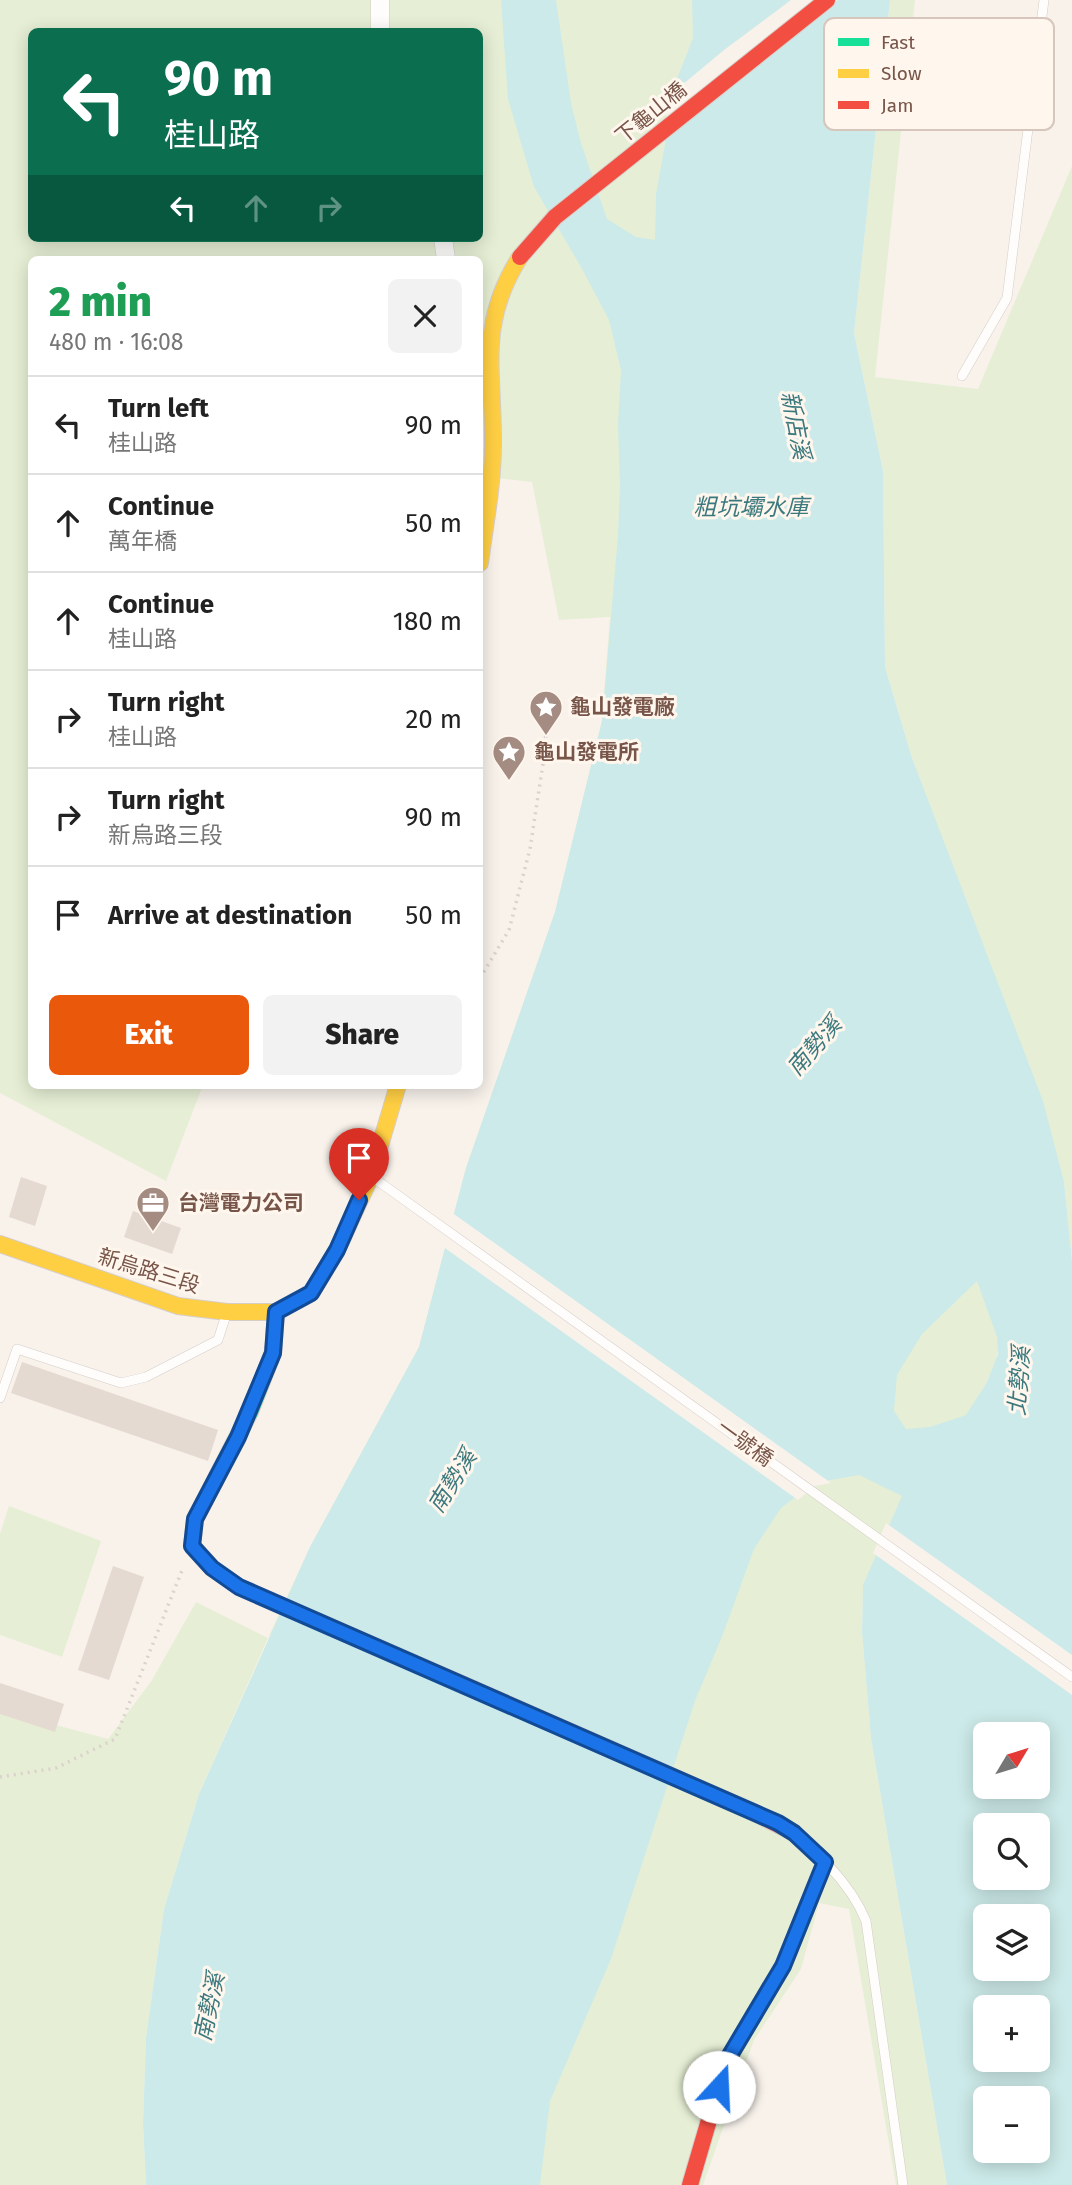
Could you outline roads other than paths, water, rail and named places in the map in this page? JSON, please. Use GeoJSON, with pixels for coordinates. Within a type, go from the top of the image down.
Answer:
{"type":"FeatureCollection","features":[{"type":"Feature","properties":{"kind":"street"},"geometry":{"type":"LineString","coordinates":[[380,0],[380,28]]}},
{"type":"Feature","properties":{"kind":"street","name":"下龜山橋"},"geometry":{"type":"LineString","coordinates":[[493,444],[489,338],[497,299],[511,268],[531,240],[555,217],[827,0]]}},
{"type":"Feature","properties":{"kind":"street"},"geometry":{"type":"LineString","coordinates":[[483,412],[493,444],[483,536]]}},
{"type":"Feature","properties":{"kind":"street","name":"新烏路三段"},"geometry":{"type":"LineString","coordinates":[[0,1244],[178,1306],[227,1312],[276,1312],[311,1293],[337,1250],[371,1176],[397,1089]]}},
{"type":"Feature","properties":{"kind":"street"},"geometry":{"type":"LineString","coordinates":[[276,1312],[273,1353],[238,1437],[195,1519],[192,1546],[212,1568],[239,1587],[778,1823],[794,1833],[825,1862],[783,1966],[726,2062],[690,2185]]}},
{"type":"Feature","properties":{"kind":"lane"},"geometry":{"type":"LineString","coordinates":[[1042,18],[1044,0]]}},
{"type":"Feature","properties":{"kind":"lane"},"geometry":{"type":"LineString","coordinates":[[962,376],[1007,298],[1028,130]]}},
{"type":"Feature","properties":{"kind":"lane","name":"一號橋"},"geometry":{"type":"LineString","coordinates":[[371,1176],[1072,1677]]}},
{"type":"Feature","properties":{"kind":"lane"},"geometry":{"type":"LineString","coordinates":[[1,1394],[17,1349],[121,1383],[146,1377],[218,1340],[227,1312]]}},
{"type":"Feature","properties":{"kind":"lane"},"geometry":{"type":"LineString","coordinates":[[825,1862],[845,1883],[858,1902],[866,1921],[903,2185]]}},
{"type":"Feature","properties":{"kind":"water"},"geometry":{"type":"Polygon","coordinates":[[[501,0],[556,0],[571,103],[581,143],[607,219],[636,237],[655,240],[656,194],[677,79],[693,38],[692,0],[890,0],[888,18],[824,18],[824,130],[876,130],[854,333],[883,471],[885,667],[912,758],[1043,1101],[1064,1182],[1072,1261],[1072,2185],[947,2185],[871,1738],[862,1632],[863,1585],[902,1496],[859,1475],[814,1483],[781,1508],[754,1549],[695,1701],[611,1959],[550,2101],[540,2185],[146,2185],[143,2123],[146,2038],[164,1909],[199,1794],[310,1547],[419,1347],[466,1168],[555,912],[602,721],[618,536],[621,370],[609,320],[534,187],[508,99],[501,0]],[[977,1281],[922,1334],[897,1375],[894,1411],[906,1429],[930,1427],[966,1415],[987,1382],[998,1354],[997,1337],[977,1281]]]}},
{"type":"Feature","properties":{"kind":"place","name":"龜山發電廠"},"geometry":{"type":"Point","coordinates":[546,737]}},
{"type":"Feature","properties":{"kind":"place","name":"龜山發電所"},"geometry":{"type":"Point","coordinates":[509,782]}},
{"type":"Feature","properties":{"kind":"place","name":"台灣電力公司"},"geometry":{"type":"Point","coordinates":[153,1233]}},
{"type":"Feature","properties":{"kind":"water label","name":"新店溪"},"geometry":{"type":"Point","coordinates":[796,425]}},
{"type":"Feature","properties":{"kind":"water label","name":"粗坑壩水庫"},"geometry":{"type":"Point","coordinates":[751,507]}},
{"type":"Feature","properties":{"kind":"water label","name":"南勢溪"},"geometry":{"type":"Point","coordinates":[814,1046]}},
{"type":"Feature","properties":{"kind":"water label","name":"北勢溪"},"geometry":{"type":"Point","coordinates":[1019,1381]}},
{"type":"Feature","properties":{"kind":"water label","name":"南勢溪"},"geometry":{"type":"Point","coordinates":[452,1481]}},
{"type":"Feature","properties":{"kind":"water label","name":"南勢溪"},"geometry":{"type":"Point","coordinates":[209,2007]}}]}
